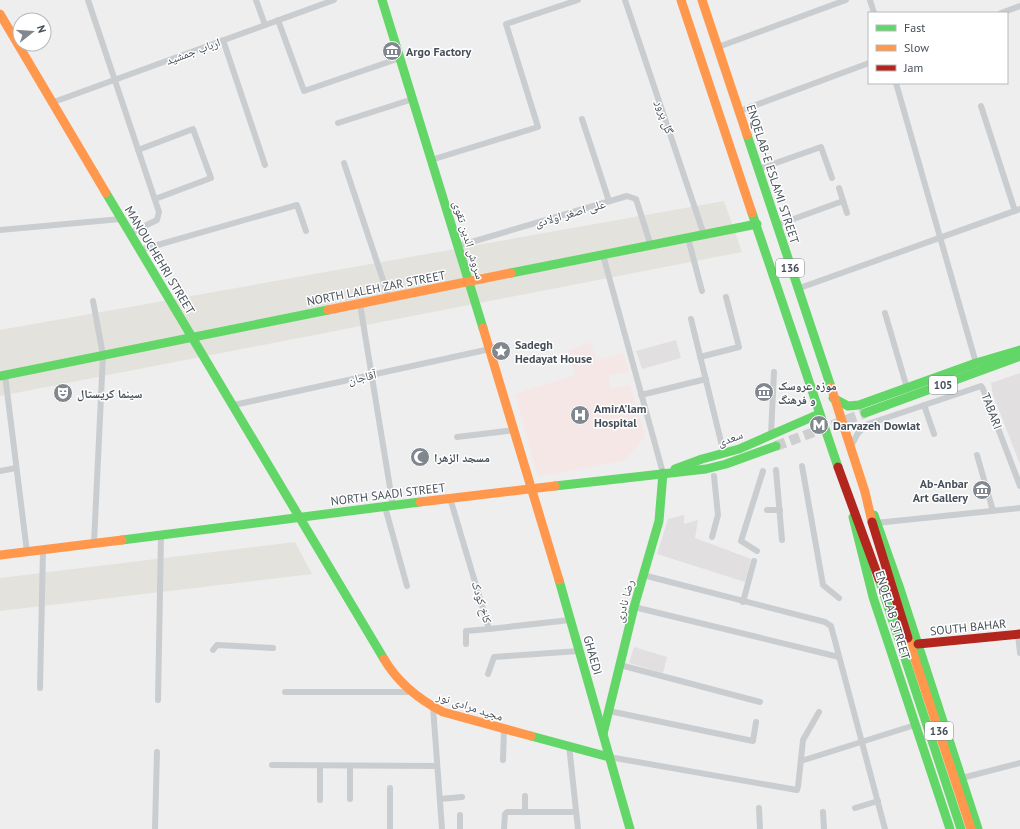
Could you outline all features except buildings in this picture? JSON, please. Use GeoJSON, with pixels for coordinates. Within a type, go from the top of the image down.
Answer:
{"type":"FeatureCollection","features":[{"type":"Feature","properties":{"kind":"main road","name":"سروش الدین تقوی"},"geometry":{"type":"LineString","coordinates":[[382,0],[533,488]]}},
{"type":"Feature","properties":{"kind":"main road","name":"136"},"geometry":{"type":"LineString","coordinates":[[681,0],[757,224],[819,414]]}},
{"type":"Feature","properties":{"kind":"main road","name":"ENQELAB-E ESLAMI STREET"},"geometry":{"type":"LineString","coordinates":[[702,0],[740,111],[833,398],[876,523]]}},
{"type":"Feature","properties":{"kind":"main road","name":"MANOUCHEHRI STREET"},"geometry":{"type":"LineString","coordinates":[[0,14],[51,103],[301,518]]}},
{"type":"Feature","properties":{"kind":"main road","name":"NORTH LALEH ZAR STREET"},"geometry":{"type":"LineString","coordinates":[[2,375],[757,224]]}},
{"type":"Feature","properties":{"kind":"main road"},"geometry":{"type":"LineString","coordinates":[[833,398],[852,407],[976,363],[1020,350]]}},
{"type":"Feature","properties":{"kind":"main road","name":"105"},"geometry":{"type":"LineString","coordinates":[[865,413],[1020,356]]}},
{"type":"Feature","properties":{"kind":"main road","name":"سعدی"},"geometry":{"type":"LineString","coordinates":[[663,473],[702,459],[739,449],[819,414]]}},
{"type":"Feature","properties":{"kind":"main road","name":"ENQELAB STREET"},"geometry":{"type":"LineString","coordinates":[[819,414],[848,496],[873,597],[950,829]]}},
{"type":"Feature","properties":{"kind":"main road","name":"NORTH SAADI STREET"},"geometry":{"type":"LineString","coordinates":[[0,555],[450,498],[706,469],[726,464],[776,446]]}},
{"type":"Feature","properties":{"kind":"main road"},"geometry":{"type":"LineString","coordinates":[[663,473],[681,478]]}},
{"type":"Feature","properties":{"kind":"main road","name":"رضا نادری"},"geometry":{"type":"LineString","coordinates":[[603,735],[634,607],[659,521],[663,473]]}},
{"type":"Feature","properties":{"kind":"main road","name":"GHAEDI"},"geometry":{"type":"LineString","coordinates":[[533,488],[630,829]]}},
{"type":"Feature","properties":{"kind":"main road","name":"ENQELAB-E ESLAMI STREET"},"geometry":{"type":"LineString","coordinates":[[865,492],[875,537],[971,829]]}},
{"type":"Feature","properties":{"kind":"main road","name":"136"},"geometry":{"type":"LineString","coordinates":[[848,496],[866,540],[961,829]]}},
{"type":"Feature","properties":{"kind":"main road","name":"مجید مرادی نور"},"geometry":{"type":"LineString","coordinates":[[301,518],[388,666],[410,692],[433,707],[449,714],[569,745],[609,757]]}},
{"type":"Feature","properties":{"kind":"main road","name":"ENQELAB STREET"},"geometry":{"type":"LineString","coordinates":[[876,523],[918,644],[978,829]]}},
{"type":"Feature","properties":{"kind":"main road","name":"SOUTH BAHAR"},"geometry":{"type":"LineString","coordinates":[[918,644],[1019,634]]}},
{"type":"Feature","properties":{"kind":"main road"},"geometry":{"type":"LineString","coordinates":[[924,751],[931,756],[942,756],[951,745]]}},
{"type":"Feature","properties":{"kind":"street"},"geometry":{"type":"LineString","coordinates":[[88,0],[159,212],[159,219],[130,233]]}},
{"type":"Feature","properties":{"kind":"street"},"geometry":{"type":"LineString","coordinates":[[256,0],[265,25]]}},
{"type":"Feature","properties":{"kind":"street","name":"ارباب جمشید"},"geometry":{"type":"LineString","coordinates":[[51,103],[334,0]]}},
{"type":"Feature","properties":{"kind":"street"},"geometry":{"type":"LineString","coordinates":[[432,160],[538,127],[506,24],[578,0]]}},
{"type":"Feature","properties":{"kind":"street","name":"گل پرور"},"geometry":{"type":"LineString","coordinates":[[625,0],[704,235]]}},
{"type":"Feature","properties":{"kind":"street"},"geometry":{"type":"LineString","coordinates":[[718,46],[846,0]]}},
{"type":"Feature","properties":{"kind":"street"},"geometry":{"type":"LineString","coordinates":[[870,0],[874,12]]}},
{"type":"Feature","properties":{"kind":"street"},"geometry":{"type":"LineString","coordinates":[[1004,12],[1020,6]]}},
{"type":"Feature","properties":{"kind":"street"},"geometry":{"type":"LineString","coordinates":[[278,20],[304,91],[400,58]]}},
{"type":"Feature","properties":{"kind":"street"},"geometry":{"type":"LineString","coordinates":[[223,40],[265,165]]}},
{"type":"Feature","properties":{"kind":"street"},"geometry":{"type":"LineString","coordinates":[[740,111],[868,63]]}},
{"type":"Feature","properties":{"kind":"street"},"geometry":{"type":"LineString","coordinates":[[896,84],[976,363]]}},
{"type":"Feature","properties":{"kind":"street"},"geometry":{"type":"LineString","coordinates":[[338,122],[413,99]]}},
{"type":"Feature","properties":{"kind":"street"},"geometry":{"type":"LineString","coordinates":[[797,289],[1018,210],[980,106]]}},
{"type":"Feature","properties":{"kind":"street"},"geometry":{"type":"LineString","coordinates":[[582,119],[609,201]]}},
{"type":"Feature","properties":{"kind":"street"},"geometry":{"type":"LineString","coordinates":[[138,150],[193,129],[211,178],[155,199]]}},
{"type":"Feature","properties":{"kind":"street"},"geometry":{"type":"LineString","coordinates":[[759,169],[821,146],[832,178]]}},
{"type":"Feature","properties":{"kind":"street"},"geometry":{"type":"LineString","coordinates":[[344,163],[389,298]]}},
{"type":"Feature","properties":{"kind":"street"},"geometry":{"type":"LineString","coordinates":[[839,188],[847,213]]}},
{"type":"Feature","properties":{"kind":"street","name":"علی اصغر اولادی"},"geometry":{"type":"LineString","coordinates":[[458,246],[627,196],[636,200],[650,246]]}},
{"type":"Feature","properties":{"kind":"street"},"geometry":{"type":"LineString","coordinates":[[777,225],[843,201]]}},
{"type":"Feature","properties":{"kind":"street"},"geometry":{"type":"LineString","coordinates":[[140,250],[297,205],[306,231]]}},
{"type":"Feature","properties":{"kind":"street"},"geometry":{"type":"LineString","coordinates":[[0,230],[121,219]]}},
{"type":"Feature","properties":{"kind":"street"},"geometry":{"type":"LineString","coordinates":[[688,238],[702,291]]}},
{"type":"Feature","properties":{"kind":"street"},"geometry":{"type":"LineString","coordinates":[[603,255],[663,473]]}},
{"type":"Feature","properties":{"kind":"street"},"geometry":{"type":"LineString","coordinates":[[700,356],[739,347],[726,297]]}},
{"type":"Feature","properties":{"kind":"street"},"geometry":{"type":"LineString","coordinates":[[93,301],[103,355],[94,544]]}},
{"type":"Feature","properties":{"kind":"street"},"geometry":{"type":"LineString","coordinates":[[360,304],[372,375],[389,506],[406,586]]}},
{"type":"Feature","properties":{"kind":"street"},"geometry":{"type":"LineString","coordinates":[[884,313],[907,388]]}},
{"type":"Feature","properties":{"kind":"street"},"geometry":{"type":"LineString","coordinates":[[691,319],[724,454]]}},
{"type":"Feature","properties":{"kind":"street","name":"آقاجان"},"geometry":{"type":"LineString","coordinates":[[234,406],[490,349]]}},
{"type":"Feature","properties":{"kind":"street"},"geometry":{"type":"LineString","coordinates":[[771,434],[774,372]]}},
{"type":"Feature","properties":{"kind":"street"},"geometry":{"type":"LineString","coordinates":[[2,375],[27,552]]}},
{"type":"Feature","properties":{"kind":"street"},"geometry":{"type":"LineString","coordinates":[[641,395],[706,379]]}},
{"type":"Feature","properties":{"kind":"street","name":"TABARI"},"geometry":{"type":"LineString","coordinates":[[850,447],[855,437],[866,426],[979,386],[983,388],[1020,486]]}},
{"type":"Feature","properties":{"kind":"street"},"geometry":{"type":"LineString","coordinates":[[924,405],[934,434]]}},
{"type":"Feature","properties":{"kind":"street"},"geometry":{"type":"LineString","coordinates":[[457,437],[515,430]]}},
{"type":"Feature","properties":{"kind":"street"},"geometry":{"type":"LineString","coordinates":[[977,455],[993,511]]}},
{"type":"Feature","properties":{"kind":"street"},"geometry":{"type":"LineString","coordinates":[[802,466],[823,585],[839,598]]}},
{"type":"Feature","properties":{"kind":"street"},"geometry":{"type":"LineString","coordinates":[[0,471],[16,468]]}},
{"type":"Feature","properties":{"kind":"street"},"geometry":{"type":"LineString","coordinates":[[776,470],[782,540]]}},
{"type":"Feature","properties":{"kind":"street"},"geometry":{"type":"LineString","coordinates":[[757,551],[741,541],[764,471]]}},
{"type":"Feature","properties":{"kind":"street"},"geometry":{"type":"LineString","coordinates":[[712,537],[718,515],[714,476]]}},
{"type":"Feature","properties":{"kind":"street","name":"کاخ کودک"},"geometry":{"type":"LineString","coordinates":[[450,498],[489,629],[570,620]]}},
{"type":"Feature","properties":{"kind":"street"},"geometry":{"type":"LineString","coordinates":[[876,523],[1020,508]]}},
{"type":"Feature","properties":{"kind":"street"},"geometry":{"type":"LineString","coordinates":[[767,510],[780,510]]}},
{"type":"Feature","properties":{"kind":"street"},"geometry":{"type":"LineString","coordinates":[[158,700],[161,535]]}},
{"type":"Feature","properties":{"kind":"street"},"geometry":{"type":"LineString","coordinates":[[40,688],[43,550]]}},
{"type":"Feature","properties":{"kind":"street"},"geometry":{"type":"LineString","coordinates":[[743,602],[754,561]]}},
{"type":"Feature","properties":{"kind":"street"},"geometry":{"type":"LineString","coordinates":[[643,575],[825,622],[833,630],[861,743],[885,829]]}},
{"type":"Feature","properties":{"kind":"street"},"geometry":{"type":"LineString","coordinates":[[634,607],[839,657]]}},
{"type":"Feature","properties":{"kind":"street"},"geometry":{"type":"LineString","coordinates":[[466,644],[466,631],[489,629]]}},
{"type":"Feature","properties":{"kind":"street"},"geometry":{"type":"LineString","coordinates":[[1019,634],[1020,653]]}},
{"type":"Feature","properties":{"kind":"street"},"geometry":{"type":"LineString","coordinates":[[213,650],[217,645],[273,648]]}},
{"type":"Feature","properties":{"kind":"street"},"geometry":{"type":"LineString","coordinates":[[488,674],[494,657],[579,651]]}},
{"type":"Feature","properties":{"kind":"street"},"geometry":{"type":"LineString","coordinates":[[620,666],[760,702]]}},
{"type":"Feature","properties":{"kind":"street"},"geometry":{"type":"LineString","coordinates":[[285,692],[410,692]]}},
{"type":"Feature","properties":{"kind":"street"},"geometry":{"type":"LineString","coordinates":[[433,707],[442,829]]}},
{"type":"Feature","properties":{"kind":"street"},"geometry":{"type":"LineString","coordinates":[[609,711],[753,741],[756,722]]}},
{"type":"Feature","properties":{"kind":"street"},"geometry":{"type":"LineString","coordinates":[[609,757],[798,788],[805,736],[819,712]]}},
{"type":"Feature","properties":{"kind":"street"},"geometry":{"type":"LineString","coordinates":[[801,761],[916,725]]}},
{"type":"Feature","properties":{"kind":"street"},"geometry":{"type":"LineString","coordinates":[[503,760],[504,729]]}},
{"type":"Feature","properties":{"kind":"street"},"geometry":{"type":"LineString","coordinates":[[569,745],[578,829]]}},
{"type":"Feature","properties":{"kind":"street"},"geometry":{"type":"LineString","coordinates":[[155,829],[157,752]]}},
{"type":"Feature","properties":{"kind":"street"},"geometry":{"type":"LineString","coordinates":[[962,778],[1020,763]]}},
{"type":"Feature","properties":{"kind":"street"},"geometry":{"type":"LineString","coordinates":[[272,765],[437,766]]}},
{"type":"Feature","properties":{"kind":"street"},"geometry":{"type":"LineString","coordinates":[[320,766],[320,800]]}},
{"type":"Feature","properties":{"kind":"street"},"geometry":{"type":"LineString","coordinates":[[350,766],[350,799]]}},
{"type":"Feature","properties":{"kind":"street"},"geometry":{"type":"LineString","coordinates":[[390,788],[390,829]]}},
{"type":"Feature","properties":{"kind":"street"},"geometry":{"type":"LineString","coordinates":[[525,796],[525,812]]}},
{"type":"Feature","properties":{"kind":"street"},"geometry":{"type":"LineString","coordinates":[[440,799],[462,797]]}},
{"type":"Feature","properties":{"kind":"street"},"geometry":{"type":"LineString","coordinates":[[855,808],[878,801]]}},
{"type":"Feature","properties":{"kind":"street"},"geometry":{"type":"LineString","coordinates":[[758,808],[760,829]]}},
{"type":"Feature","properties":{"kind":"street"},"geometry":{"type":"LineString","coordinates":[[504,829],[505,814],[507,812],[576,812]]}},
{"type":"Feature","properties":{"kind":"street"},"geometry":{"type":"LineString","coordinates":[[823,812],[824,829]]}},
{"type":"Feature","properties":{"kind":"street"},"geometry":{"type":"LineString","coordinates":[[460,816],[460,829]]}},
{"type":"Feature","properties":{"kind":"shaded area"},"geometry":{"type":"Polygon","coordinates":[[[724,201],[742,252],[0,396],[0,330],[724,201]]]}},
{"type":"Feature","properties":{"kind":"shaded area"},"geometry":{"type":"Polygon","coordinates":[[[676,340],[681,358],[642,369],[636,351],[676,340]]]}},
{"type":"Feature","properties":{"kind":"shaded area","name":"AmirA'lam Hospital"},"geometry":{"type":"Polygon","coordinates":[[[590,342],[597,360],[623,353],[629,372],[609,375],[610,388],[630,385],[645,436],[624,461],[538,476],[515,394],[575,375],[568,351],[590,342]]]}},
{"type":"Feature","properties":{"kind":"shaded area"},"geometry":{"type":"Polygon","coordinates":[[[1020,373],[1020,464],[993,395],[991,383],[1020,373]]]}},
{"type":"Feature","properties":{"kind":"shaded area"},"geometry":{"type":"Polygon","coordinates":[[[684,515],[684,524],[698,520],[695,538],[751,559],[745,582],[657,554],[668,519],[684,515]]]}},
{"type":"Feature","properties":{"kind":"shaded area"},"geometry":{"type":"Polygon","coordinates":[[[295,542],[312,574],[0,611],[0,578],[295,542]]]}},
{"type":"Feature","properties":{"kind":"shaded area"},"geometry":{"type":"Polygon","coordinates":[[[634,647],[667,657],[663,673],[629,663],[634,647]]]}},
{"type":"Feature","properties":{"kind":"tunnel"},"geometry":{"type":"LineString","coordinates":[[776,446],[865,413]]}},
{"type":"Feature","properties":{"kind":"traffic: fast"},"geometry":{"type":"LineString","coordinates":[[382,0],[483,328]]}},
{"type":"Feature","properties":{"kind":"traffic: fast"},"geometry":{"type":"LineString","coordinates":[[747,135],[831,387]]}},
{"type":"Feature","properties":{"kind":"traffic: fast"},"geometry":{"type":"LineString","coordinates":[[106,193],[384,659]]}},
{"type":"Feature","properties":{"kind":"traffic: fast"},"geometry":{"type":"LineString","coordinates":[[752,213],[838,467]]}},
{"type":"Feature","properties":{"kind":"traffic: fast"},"geometry":{"type":"LineString","coordinates":[[511,273],[757,224]]}},
{"type":"Feature","properties":{"kind":"traffic: fast"},"geometry":{"type":"LineString","coordinates":[[0,376],[328,310]]}},
{"type":"Feature","properties":{"kind":"traffic: fast"},"geometry":{"type":"LineString","coordinates":[[833,398],[848,406],[859,405],[976,363],[1020,350]]}},
{"type":"Feature","properties":{"kind":"traffic: fast"},"geometry":{"type":"LineString","coordinates":[[865,413],[1018,357]]}},
{"type":"Feature","properties":{"kind":"traffic: fast"},"geometry":{"type":"LineString","coordinates":[[675,469],[702,459],[739,449],[819,414]]}},
{"type":"Feature","properties":{"kind":"traffic: fast"},"geometry":{"type":"LineString","coordinates":[[555,486],[706,469],[726,464],[776,446]]}},
{"type":"Feature","properties":{"kind":"traffic: fast"},"geometry":{"type":"LineString","coordinates":[[603,734],[634,607],[659,521],[663,473]]}},
{"type":"Feature","properties":{"kind":"traffic: fast"},"geometry":{"type":"LineString","coordinates":[[122,540],[420,502]]}},
{"type":"Feature","properties":{"kind":"traffic: fast"},"geometry":{"type":"LineString","coordinates":[[874,515],[899,586],[978,829]]}},
{"type":"Feature","properties":{"kind":"traffic: fast"},"geometry":{"type":"LineString","coordinates":[[853,517],[873,597],[950,829]]}},
{"type":"Feature","properties":{"kind":"traffic: fast"},"geometry":{"type":"LineString","coordinates":[[879,579],[961,829]]}},
{"type":"Feature","properties":{"kind":"traffic: fast"},"geometry":{"type":"LineString","coordinates":[[559,580],[630,829]]}},
{"type":"Feature","properties":{"kind":"traffic: fast"},"geometry":{"type":"LineString","coordinates":[[531,736],[609,757]]}},
{"type":"Feature","properties":{"kind":"traffic: slow"},"geometry":{"type":"LineString","coordinates":[[681,0],[752,213]]}},
{"type":"Feature","properties":{"kind":"traffic: slow"},"geometry":{"type":"LineString","coordinates":[[702,0],[747,135]]}},
{"type":"Feature","properties":{"kind":"traffic: slow"},"geometry":{"type":"LineString","coordinates":[[0,14],[106,193]]}},
{"type":"Feature","properties":{"kind":"traffic: slow"},"geometry":{"type":"LineString","coordinates":[[328,310],[511,273]]}},
{"type":"Feature","properties":{"kind":"traffic: slow"},"geometry":{"type":"LineString","coordinates":[[483,328],[559,580]]}},
{"type":"Feature","properties":{"kind":"traffic: slow"},"geometry":{"type":"LineString","coordinates":[[831,387],[865,492],[872,522]]}},
{"type":"Feature","properties":{"kind":"traffic: slow"},"geometry":{"type":"LineString","coordinates":[[420,502],[555,486]]}},
{"type":"Feature","properties":{"kind":"traffic: slow"},"geometry":{"type":"LineString","coordinates":[[0,555],[122,540]]}},
{"type":"Feature","properties":{"kind":"traffic: slow"},"geometry":{"type":"LineString","coordinates":[[908,638],[971,829]]}},
{"type":"Feature","properties":{"kind":"traffic: slow"},"geometry":{"type":"LineString","coordinates":[[384,659],[396,676],[409,690],[425,702],[443,712],[531,736]]}},
{"type":"Feature","properties":{"kind":"traffic: jam"},"geometry":{"type":"LineString","coordinates":[[838,467],[879,579]]}},
{"type":"Feature","properties":{"kind":"traffic: jam"},"geometry":{"type":"LineString","coordinates":[[872,522],[908,638]]}},
{"type":"Feature","properties":{"kind":"traffic: jam"},"geometry":{"type":"LineString","coordinates":[[918,644],[1020,634]]}},
{"type":"Feature","properties":{"kind":"place","name":"Argo Factory"},"geometry":{"type":"Point","coordinates":[392,51]}},
{"type":"Feature","properties":{"kind":"place","name":"Sadegh Hedayat House"},"geometry":{"type":"Point","coordinates":[501,351]}},
{"type":"Feature","properties":{"kind":"place","name":"موزه عروسک و فرهنگ"},"geometry":{"type":"Point","coordinates":[764,392]}},
{"type":"Feature","properties":{"kind":"place","name":"سینما کریستال"},"geometry":{"type":"Point","coordinates":[63,393]}},
{"type":"Feature","properties":{"kind":"place","name":"AmirA'lam Hospital"},"geometry":{"type":"Point","coordinates":[580,415]}},
{"type":"Feature","properties":{"kind":"place","name":"Darvazeh Dowlat"},"geometry":{"type":"Point","coordinates":[819,425]}},
{"type":"Feature","properties":{"kind":"place","name":"مسجد الزهرا"},"geometry":{"type":"Point","coordinates":[420,457]}},
{"type":"Feature","properties":{"kind":"place","name":"Ab-Anbar Art Gallery"},"geometry":{"type":"Point","coordinates":[982,490]}}]}
